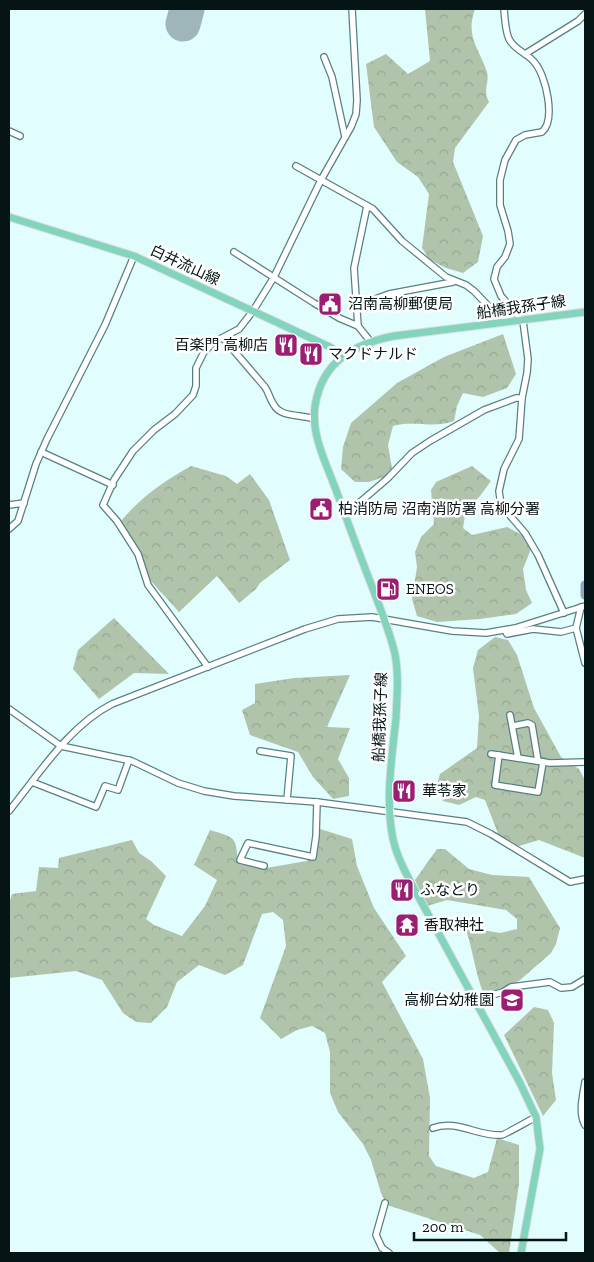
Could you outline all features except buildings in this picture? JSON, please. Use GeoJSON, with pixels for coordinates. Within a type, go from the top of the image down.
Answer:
{"type":"FeatureCollection","features":[{"type":"Feature","properties":{"kind":"main road","name":"白井流山線"},"geometry":{"type":"LineString","coordinates":[[9,217],[134,256],[330,347],[343,356]]}},
{"type":"Feature","properties":{"kind":"main road","name":"船橋我孫子線"},"geometry":{"type":"LineString","coordinates":[[521,1253],[540,1149],[536,1117],[520,1083],[403,868],[394,841],[390,812],[398,688],[395,655],[384,619],[319,445],[314,419],[320,388],[325,377],[343,356],[370,341],[394,336],[585,312]]}},
{"type":"Feature","properties":{"kind":"street"},"geometry":{"type":"LineString","coordinates":[[208,667],[148,585],[138,554],[103,504],[120,470],[142,441],[175,414],[193,395],[196,386],[196,368],[199,360],[214,342],[239,329],[253,311],[274,277],[321,180],[351,127],[357,108],[352,9]]}},
{"type":"Feature","properties":{"kind":"street"},"geometry":{"type":"LineString","coordinates":[[504,9],[509,39],[514,46],[537,64],[541,72],[549,113],[548,125],[542,132],[524,135],[516,140],[505,160],[500,180],[500,205],[510,244],[505,257],[496,267],[494,279],[501,296],[524,321],[528,359],[522,398],[519,439],[500,480],[500,498],[504,510],[525,534],[538,554],[564,613]]}},
{"type":"Feature","properties":{"kind":"street"},"geometry":{"type":"LineString","coordinates":[[525,54],[578,22],[585,14]]}},
{"type":"Feature","properties":{"kind":"street"},"geometry":{"type":"LineString","coordinates":[[324,58],[332,77],[345,137]]}},
{"type":"Feature","properties":{"kind":"street"},"geometry":{"type":"LineString","coordinates":[[9,131],[20,136]]}},
{"type":"Feature","properties":{"kind":"street"},"geometry":{"type":"LineString","coordinates":[[296,166],[373,209],[402,241],[446,277],[474,290],[501,317],[517,312]]}},
{"type":"Feature","properties":{"kind":"street"},"geometry":{"type":"LineString","coordinates":[[358,326],[354,268],[367,206]]}},
{"type":"Feature","properties":{"kind":"street"},"geometry":{"type":"LineString","coordinates":[[234,252],[339,318],[358,326],[370,341]]}},
{"type":"Feature","properties":{"kind":"street"},"geometry":{"type":"LineString","coordinates":[[9,529],[18,521],[41,452],[105,325],[134,256]]}},
{"type":"Feature","properties":{"kind":"street"},"geometry":{"type":"LineString","coordinates":[[356,306],[388,294],[454,282]]}},
{"type":"Feature","properties":{"kind":"street"},"geometry":{"type":"LineString","coordinates":[[223,338],[265,387],[274,406],[283,413],[307,416],[314,419]]}},
{"type":"Feature","properties":{"kind":"street"},"geometry":{"type":"LineString","coordinates":[[345,515],[387,479],[412,453],[430,441],[484,410],[516,398],[522,398]]}},
{"type":"Feature","properties":{"kind":"street"},"geometry":{"type":"LineString","coordinates":[[41,452],[113,485]]}},
{"type":"Feature","properties":{"kind":"street"},"geometry":{"type":"LineString","coordinates":[[9,505],[24,503]]}},
{"type":"Feature","properties":{"kind":"street"},"geometry":{"type":"LineString","coordinates":[[9,811],[61,746],[81,725],[100,710],[305,629],[338,619],[372,617],[470,632],[505,630],[583,606]]}},
{"type":"Feature","properties":{"kind":"street"},"geometry":{"type":"LineString","coordinates":[[583,606],[576,628],[585,663]]}},
{"type":"Feature","properties":{"kind":"street"},"geometry":{"type":"LineString","coordinates":[[505,630],[507,634],[533,629],[560,632],[576,628]]}},
{"type":"Feature","properties":{"kind":"street"},"geometry":{"type":"LineString","coordinates":[[9,708],[61,746],[129,760],[178,783],[204,791],[242,797],[317,802],[467,822],[491,834],[570,882],[585,879]]}},
{"type":"Feature","properties":{"kind":"street"},"geometry":{"type":"LineString","coordinates":[[510,715],[518,758]]}},
{"type":"Feature","properties":{"kind":"street"},"geometry":{"type":"LineString","coordinates":[[499,755],[496,784],[538,792],[540,762],[532,725],[528,723],[512,726]]}},
{"type":"Feature","properties":{"kind":"street"},"geometry":{"type":"LineString","coordinates":[[260,751],[291,756],[288,800]]}},
{"type":"Feature","properties":{"kind":"street"},"geometry":{"type":"LineString","coordinates":[[491,754],[540,762],[585,762]]}},
{"type":"Feature","properties":{"kind":"street"},"geometry":{"type":"LineString","coordinates":[[32,782],[96,807],[105,786],[118,790],[129,760]]}},
{"type":"Feature","properties":{"kind":"street"},"geometry":{"type":"LineString","coordinates":[[264,866],[240,860],[248,843],[313,858],[317,802]]}},
{"type":"Feature","properties":{"kind":"street"},"geometry":{"type":"LineString","coordinates":[[474,1000],[503,992],[511,987],[550,982],[561,988],[572,988],[585,979]]}},
{"type":"Feature","properties":{"kind":"street"},"geometry":{"type":"LineString","coordinates":[[585,1082],[582,1120],[585,1125]]}},
{"type":"Feature","properties":{"kind":"street"},"geometry":{"type":"LineString","coordinates":[[433,1128],[443,1125],[467,1128],[492,1135],[504,1135],[516,1126],[536,1117]]}},
{"type":"Feature","properties":{"kind":"street"},"geometry":{"type":"LineString","coordinates":[[385,1203],[376,1235],[382,1248],[389,1253]]}},
{"type":"Feature","properties":{"kind":"green space"},"geometry":{"type":"Polygon","coordinates":[[[425,9],[475,9],[472,19],[472,35],[488,76],[486,93],[489,102],[455,148],[453,162],[483,236],[478,262],[463,273],[446,268],[429,259],[422,248],[429,194],[418,177],[397,162],[374,127],[366,64],[386,54],[408,74],[430,61],[425,9]]]}},
{"type":"Feature","properties":{"kind":"green space"},"geometry":{"type":"Polygon","coordinates":[[[503,334],[516,374],[507,388],[483,397],[463,393],[457,406],[454,421],[439,424],[401,424],[393,426],[388,445],[393,474],[369,482],[355,482],[341,469],[343,447],[351,423],[397,383],[444,357],[503,334]]]}},
{"type":"Feature","properties":{"kind":"green space"},"geometry":{"type":"Polygon","coordinates":[[[191,466],[226,476],[237,484],[250,474],[269,500],[290,560],[260,583],[256,589],[239,603],[217,576],[179,612],[150,580],[140,550],[121,521],[153,490],[191,466]]]}},
{"type":"Feature","properties":{"kind":"green space"},"geometry":{"type":"Polygon","coordinates":[[[472,466],[491,481],[466,510],[463,528],[472,535],[507,527],[522,535],[531,549],[523,569],[526,590],[532,603],[516,614],[437,622],[417,616],[412,599],[417,567],[415,552],[421,537],[434,524],[431,490],[436,482],[472,466]]]}},
{"type":"Feature","properties":{"kind":"green space"},"geometry":{"type":"Polygon","coordinates":[[[114,618],[169,674],[134,673],[99,699],[73,669],[78,650],[114,618]]]}},
{"type":"Feature","properties":{"kind":"green space"},"geometry":{"type":"Polygon","coordinates":[[[495,637],[508,640],[517,655],[534,708],[561,757],[579,769],[585,780],[585,858],[539,840],[516,847],[499,836],[485,800],[476,797],[459,805],[443,801],[436,788],[440,774],[477,748],[479,716],[473,668],[478,650],[495,637]]]}},
{"type":"Feature","properties":{"kind":"green space"},"geometry":{"type":"Polygon","coordinates":[[[350,675],[327,727],[350,728],[338,759],[349,778],[349,796],[333,799],[313,777],[298,752],[250,735],[242,710],[255,703],[255,684],[294,678],[350,675]]]}},
{"type":"Feature","properties":{"kind":"green space"},"geometry":{"type":"Polygon","coordinates":[[[317,828],[352,839],[357,866],[374,908],[406,956],[382,982],[423,1059],[430,1098],[429,1156],[436,1166],[474,1178],[488,1172],[497,1138],[519,1145],[519,1184],[509,1253],[500,1253],[480,1235],[387,1205],[381,1193],[371,1160],[363,1144],[338,1112],[330,1093],[330,1052],[325,1033],[312,1026],[297,1030],[281,1039],[260,1018],[286,946],[283,920],[273,912],[262,914],[243,965],[225,975],[199,965],[177,982],[167,1007],[151,1023],[136,1022],[123,1013],[102,980],[76,971],[9,978],[9,903],[12,894],[36,891],[39,867],[58,868],[59,858],[132,840],[139,853],[151,861],[166,876],[146,919],[154,925],[182,936],[205,906],[217,880],[194,865],[210,830],[233,839],[238,864],[266,868],[307,861],[317,828]]]}},
{"type":"Feature","properties":{"kind":"green space"},"geometry":{"type":"Polygon","coordinates":[[[437,849],[445,849],[469,869],[492,875],[529,877],[560,928],[556,944],[551,953],[520,980],[502,991],[484,995],[465,927],[500,933],[517,929],[517,919],[506,910],[447,900],[427,906],[415,880],[437,849]]]}},
{"type":"Feature","properties":{"kind":"green space"},"geometry":{"type":"Polygon","coordinates":[[[534,1007],[548,1010],[554,1023],[552,1073],[556,1100],[543,1116],[504,1035],[534,1007]]]}},
{"type":"Feature","properties":{"kind":"waterway"},"geometry":{"type":"LineString","coordinates":[[585,585],[585,595]]}},
{"type":"Feature","properties":{"kind":"runway"},"geometry":{"type":"LineString","coordinates":[[183,24],[187,9]]}},
{"type":"Feature","properties":{"kind":"place","name":"沼南高柳郵便局"},"geometry":{"type":"Point","coordinates":[330,304]}},
{"type":"Feature","properties":{"kind":"place","name":"百楽門 高柳店"},"geometry":{"type":"Point","coordinates":[286,345]}},
{"type":"Feature","properties":{"kind":"place","name":"マクドナルド"},"geometry":{"type":"Point","coordinates":[311,354]}},
{"type":"Feature","properties":{"kind":"place","name":"柏消防局 沼南消防署 高柳分署"},"geometry":{"type":"Point","coordinates":[321,509]}},
{"type":"Feature","properties":{"kind":"place","name":"ENEOS"},"geometry":{"type":"Point","coordinates":[388,589]}},
{"type":"Feature","properties":{"kind":"place","name":"華苓家"},"geometry":{"type":"Point","coordinates":[404,791]}},
{"type":"Feature","properties":{"kind":"place","name":"ふなとり"},"geometry":{"type":"Point","coordinates":[402,890]}},
{"type":"Feature","properties":{"kind":"place","name":"香取神社"},"geometry":{"type":"Point","coordinates":[407,925]}},
{"type":"Feature","properties":{"kind":"place","name":"高柳台幼稚園"},"geometry":{"type":"Point","coordinates":[512,1000]}}]}
